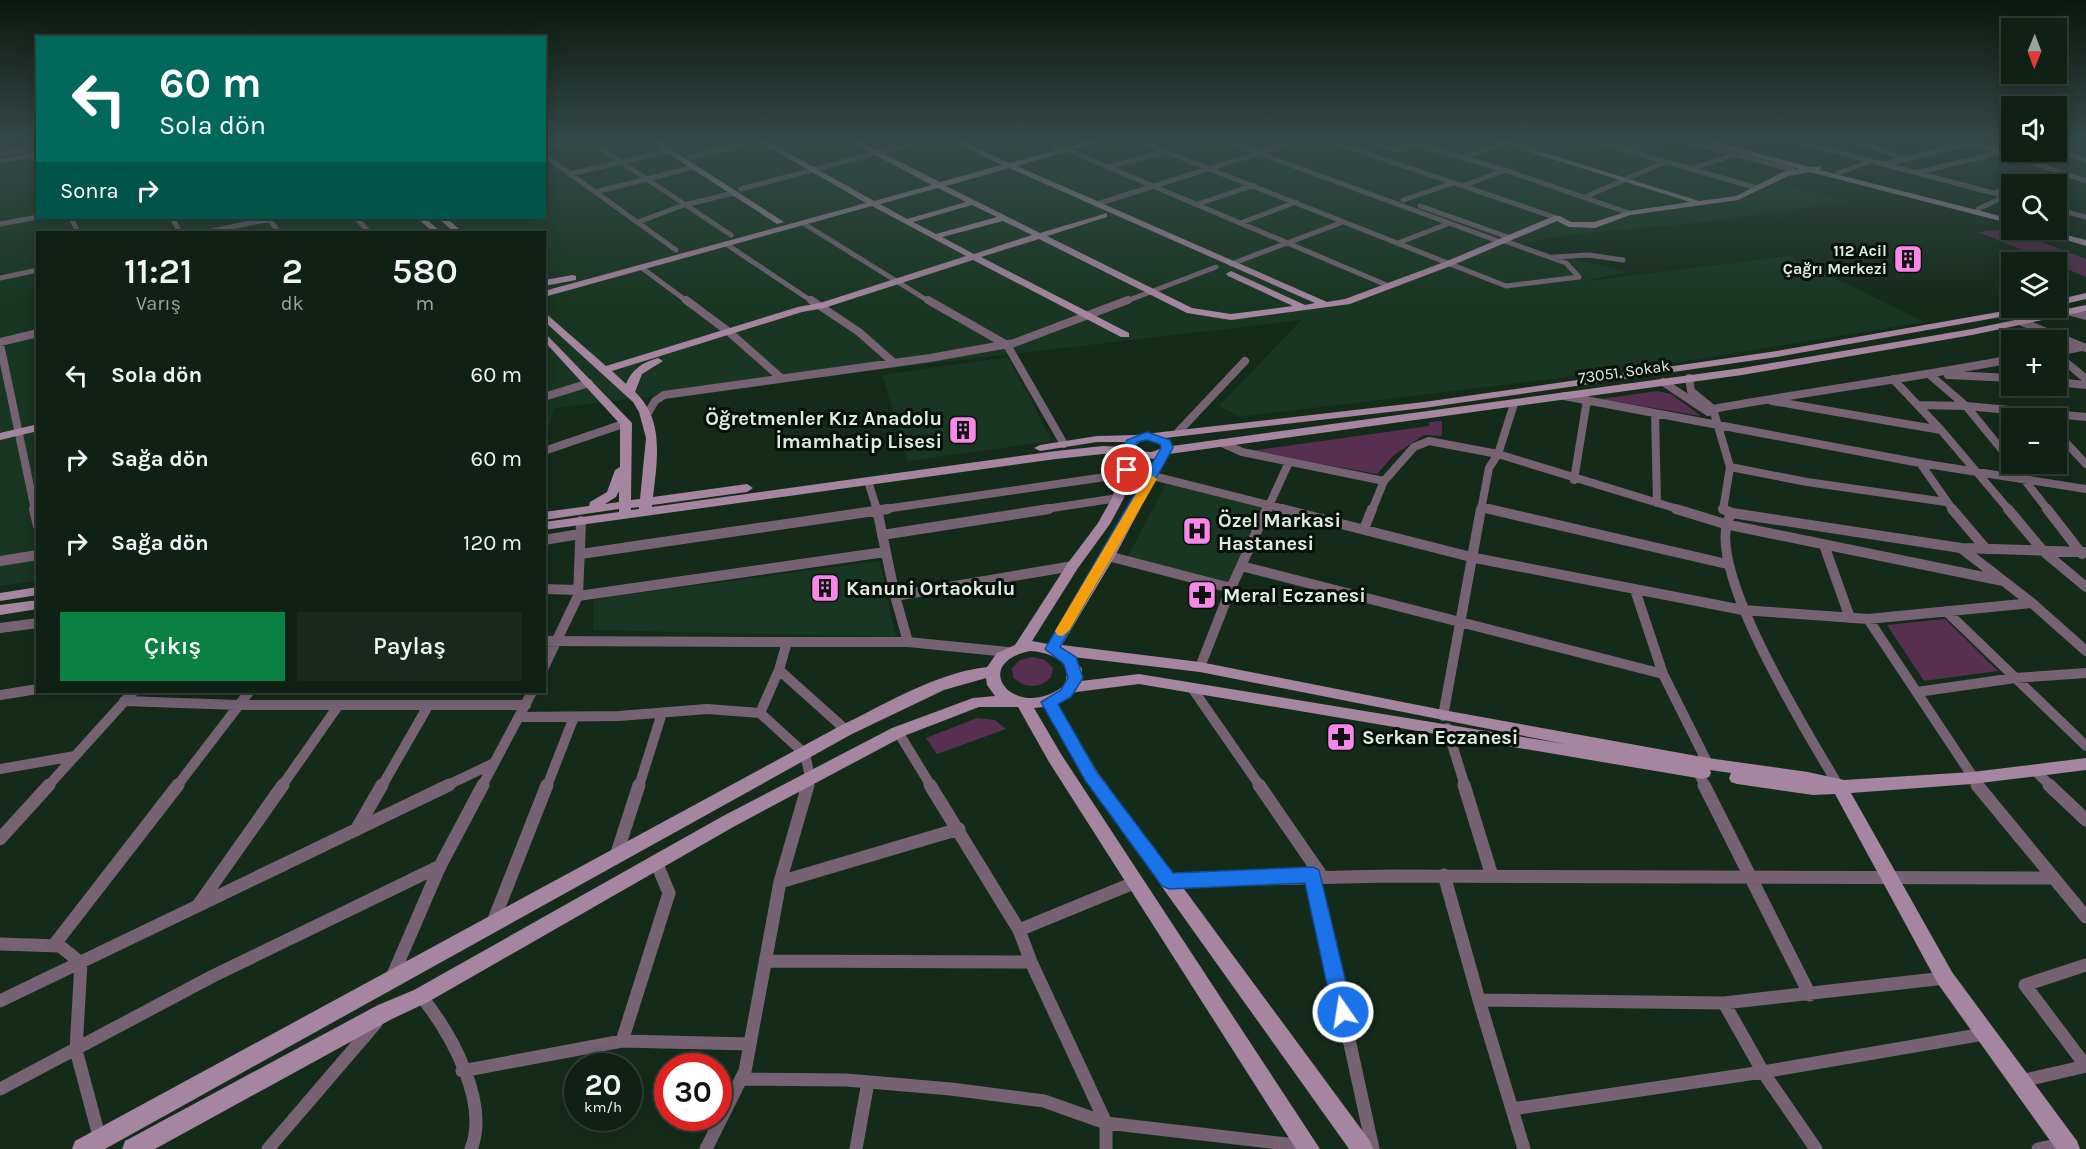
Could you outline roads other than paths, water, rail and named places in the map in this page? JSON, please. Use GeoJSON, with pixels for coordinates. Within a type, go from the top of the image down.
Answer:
{"type":"FeatureCollection","features":[{"type":"Feature","properties":{"kind":"main road"},"geometry":{"type":"LineString","coordinates":[[743,196],[780,222]]}},
{"type":"Feature","properties":{"kind":"main road"},"geometry":{"type":"LineString","coordinates":[[747,196],[782,212]]}},
{"type":"Feature","properties":{"kind":"main road"},"geometry":{"type":"LineString","coordinates":[[857,196],[973,258],[1125,335]]}},
{"type":"Feature","properties":{"kind":"main road"},"geometry":{"type":"LineString","coordinates":[[546,293],[573,282],[676,250],[875,196]]}},
{"type":"Feature","properties":{"kind":"main road"},"geometry":{"type":"LineString","coordinates":[[546,284],[573,282],[642,268],[902,196]]}},
{"type":"Feature","properties":{"kind":"main road"},"geometry":{"type":"LineString","coordinates":[[961,196],[1150,292],[1197,313],[1221,316],[1266,314],[1347,302],[1450,263],[1557,218],[1569,224],[1595,225],[1629,213],[1743,196]]}},
{"type":"Feature","properties":{"kind":"main road"},"geometry":{"type":"LineString","coordinates":[[1064,196],[1305,308]]}},
{"type":"Feature","properties":{"kind":"main road"},"geometry":{"type":"LineString","coordinates":[[1077,196],[1326,305]]}},
{"type":"Feature","properties":{"kind":"main road"},"geometry":{"type":"LineString","coordinates":[[1678,196],[1700,203]]}},
{"type":"Feature","properties":{"kind":"main road"},"geometry":{"type":"LineString","coordinates":[[1689,196],[1712,202]]}},
{"type":"Feature","properties":{"kind":"main road"},"geometry":{"type":"LineString","coordinates":[[1917,196],[2001,217]]}},
{"type":"Feature","properties":{"kind":"main road"},"geometry":{"type":"LineString","coordinates":[[1926,196],[2001,216]]}},
{"type":"Feature","properties":{"kind":"main road"},"geometry":{"type":"LineString","coordinates":[[906,222],[974,202]]}},
{"type":"Feature","properties":{"kind":"main road"},"geometry":{"type":"LineString","coordinates":[[605,370],[814,311],[821,306],[1104,215]]}},
{"type":"Feature","properties":{"kind":"main road"},"geometry":{"type":"LineString","coordinates":[[934,237],[1004,218]]}},
{"type":"Feature","properties":{"kind":"main road"},"geometry":{"type":"LineString","coordinates":[[422,219],[435,231]]}},
{"type":"Feature","properties":{"kind":"main road"},"geometry":{"type":"LineString","coordinates":[[443,219],[458,231]]}},
{"type":"Feature","properties":{"kind":"main road"},"geometry":{"type":"LineString","coordinates":[[2067,235],[2086,241]]}},
{"type":"Feature","properties":{"kind":"main road"},"geometry":{"type":"LineString","coordinates":[[2067,237],[2086,241]]}},
{"type":"Feature","properties":{"kind":"main road"},"geometry":{"type":"LineString","coordinates":[[546,311],[573,282]]}},
{"type":"Feature","properties":{"kind":"main road"},"geometry":{"type":"LineString","coordinates":[[2067,300],[2086,296]]}},
{"type":"Feature","properties":{"kind":"main road","name":"73051. Sokak"},"geometry":{"type":"LineString","coordinates":[[1135,444],[1147,456],[1165,451],[1514,404],[1689,378],[2022,322],[2086,308]]}},
{"type":"Feature","properties":{"kind":"main road"},"geometry":{"type":"LineString","coordinates":[[546,526],[582,521],[625,509],[868,481],[1095,451],[1135,444],[1153,436],[1179,432],[1424,405],[1519,392],[1812,348],[2001,314]]}},
{"type":"Feature","properties":{"kind":"main road"},"geometry":{"type":"LineString","coordinates":[[546,316],[630,392],[648,413],[652,429],[645,507]]}},
{"type":"Feature","properties":{"kind":"main road"},"geometry":{"type":"LineString","coordinates":[[630,392],[635,375],[646,366],[732,334]]}},
{"type":"Feature","properties":{"kind":"main road"},"geometry":{"type":"LineString","coordinates":[[546,337],[626,423],[625,509]]}},
{"type":"Feature","properties":{"kind":"main road"},"geometry":{"type":"LineString","coordinates":[[0,437],[36,428]]}},
{"type":"Feature","properties":{"kind":"main road"},"geometry":{"type":"LineString","coordinates":[[1052,649],[1154,475],[1165,451],[1166,442],[1153,436]]}},
{"type":"Feature","properties":{"kind":"main road"},"geometry":{"type":"LineString","coordinates":[[651,449],[656,488],[661,494],[669,497],[907,469],[1064,444],[1135,444]]}},
{"type":"Feature","properties":{"kind":"main road"},"geometry":{"type":"LineString","coordinates":[[1135,444],[1118,498],[1104,524],[1014,650],[995,664],[992,672],[996,688],[1017,702],[1055,758],[1308,1148]]}},
{"type":"Feature","properties":{"kind":"main road"},"geometry":{"type":"LineString","coordinates":[[1154,475],[1171,456],[1204,446]]}},
{"type":"Feature","properties":{"kind":"main road"},"geometry":{"type":"LineString","coordinates":[[546,516],[582,521],[612,494],[618,484],[626,451]]}},
{"type":"Feature","properties":{"kind":"main road"},"geometry":{"type":"LineString","coordinates":[[1095,451],[1124,459],[1127,472]]}},
{"type":"Feature","properties":{"kind":"main road"},"geometry":{"type":"LineString","coordinates":[[645,507],[682,496]]}},
{"type":"Feature","properties":{"kind":"main road"},"geometry":{"type":"LineString","coordinates":[[0,597],[36,591]]}},
{"type":"Feature","properties":{"kind":"main road"},"geometry":{"type":"LineString","coordinates":[[0,610],[36,604]]}},
{"type":"Feature","properties":{"kind":"main road"},"geometry":{"type":"LineString","coordinates":[[134,1149],[385,1012],[421,996],[656,862],[810,777],[898,732],[978,702],[1049,702],[1066,693],[1072,687],[1075,669],[1070,661],[1052,649]]}},
{"type":"Feature","properties":{"kind":"main road"},"geometry":{"type":"LineString","coordinates":[[1014,650],[1052,649],[1200,667],[1445,722]]}},
{"type":"Feature","properties":{"kind":"main road"},"geometry":{"type":"LineString","coordinates":[[82,1149],[389,983],[846,730],[919,695],[978,672],[992,672]]}},
{"type":"Feature","properties":{"kind":"main road"},"geometry":{"type":"LineString","coordinates":[[1072,687],[1139,679],[1445,722],[1813,789],[1838,785],[1972,778],[2086,764]]}},
{"type":"Feature","properties":{"kind":"main road"},"geometry":{"type":"LineString","coordinates":[[1049,702],[1090,775],[1362,1149]]}},
{"type":"Feature","properties":{"kind":"main road"},"geometry":{"type":"LineString","coordinates":[[1838,785],[1945,978],[2067,1146]]}},
{"type":"Feature","properties":{"kind":"street"},"geometry":{"type":"LineString","coordinates":[[600,196],[676,250]]}},
{"type":"Feature","properties":{"kind":"street"},"geometry":{"type":"LineString","coordinates":[[668,196],[731,235]]}},
{"type":"Feature","properties":{"kind":"street"},"geometry":{"type":"LineString","coordinates":[[638,222],[721,196]]}},
{"type":"Feature","properties":{"kind":"street"},"geometry":{"type":"LineString","coordinates":[[1097,204],[1124,196]]}},
{"type":"Feature","properties":{"kind":"street"},"geometry":{"type":"LineString","coordinates":[[1178,196],[1389,286]]}},
{"type":"Feature","properties":{"kind":"street"},"geometry":{"type":"LineString","coordinates":[[1198,204],[1223,196]]}},
{"type":"Feature","properties":{"kind":"street"},"geometry":{"type":"LineString","coordinates":[[1280,196],[1506,286],[1579,277],[1566,263],[1391,196]]}},
{"type":"Feature","properties":{"kind":"street"},"geometry":{"type":"LineString","coordinates":[[1373,196],[1450,224],[1503,239]]}},
{"type":"Feature","properties":{"kind":"street"},"geometry":{"type":"LineString","coordinates":[[1403,200],[1416,196]]}},
{"type":"Feature","properties":{"kind":"street"},"geometry":{"type":"LineString","coordinates":[[1491,196],[1557,218]]}},
{"type":"Feature","properties":{"kind":"street"},"geometry":{"type":"LineString","coordinates":[[1581,196],[1629,213]]}},
{"type":"Feature","properties":{"kind":"street"},"geometry":{"type":"LineString","coordinates":[[1978,209],[2001,200]]}},
{"type":"Feature","properties":{"kind":"street"},"geometry":{"type":"LineString","coordinates":[[1243,222],[1296,202]]}},
{"type":"Feature","properties":{"kind":"street"},"geometry":{"type":"LineString","coordinates":[[2075,214],[2086,209]]}},
{"type":"Feature","properties":{"kind":"street"},"geometry":{"type":"LineString","coordinates":[[2067,212],[2086,217]]}},
{"type":"Feature","properties":{"kind":"street"},"geometry":{"type":"LineString","coordinates":[[0,224],[36,217]]}},
{"type":"Feature","properties":{"kind":"street"},"geometry":{"type":"LineString","coordinates":[[212,231],[266,219]]}},
{"type":"Feature","properties":{"kind":"street"},"geometry":{"type":"LineString","coordinates":[[357,219],[368,231]]}},
{"type":"Feature","properties":{"kind":"street"},"geometry":{"type":"LineString","coordinates":[[1231,264],[1343,222]]}},
{"type":"Feature","properties":{"kind":"street"},"geometry":{"type":"LineString","coordinates":[[803,223],[896,282],[1007,345],[1064,444]]}},
{"type":"Feature","properties":{"kind":"street"},"geometry":{"type":"LineString","coordinates":[[1398,243],[1450,224]]}},
{"type":"Feature","properties":{"kind":"street"},"geometry":{"type":"LineString","coordinates":[[726,244],[859,332],[894,363]]}},
{"type":"Feature","properties":{"kind":"street"},"geometry":{"type":"LineString","coordinates":[[1551,258],[1589,255],[1623,260]]}},
{"type":"Feature","properties":{"kind":"street"},"geometry":{"type":"LineString","coordinates":[[648,413],[655,401],[664,395],[1007,345],[1216,267]]}},
{"type":"Feature","properties":{"kind":"street"},"geometry":{"type":"LineString","coordinates":[[642,268],[732,334],[781,378]]}},
{"type":"Feature","properties":{"kind":"street"},"geometry":{"type":"LineString","coordinates":[[0,278],[36,270]]}},
{"type":"Feature","properties":{"kind":"street"},"geometry":{"type":"LineString","coordinates":[[2071,312],[2086,316]]}},
{"type":"Feature","properties":{"kind":"street"},"geometry":{"type":"LineString","coordinates":[[2022,322],[2084,348]]}},
{"type":"Feature","properties":{"kind":"street"},"geometry":{"type":"LineString","coordinates":[[36,334],[0,343],[36,517]]}},
{"type":"Feature","properties":{"kind":"street"},"geometry":{"type":"LineString","coordinates":[[2067,351],[2084,348]]}},
{"type":"Feature","properties":{"kind":"street"},"geometry":{"type":"LineString","coordinates":[[1179,432],[1245,361]]}},
{"type":"Feature","properties":{"kind":"street"},"geometry":{"type":"LineString","coordinates":[[1663,382],[1713,412],[1827,388],[1930,375],[2001,361]]}},
{"type":"Feature","properties":{"kind":"street"},"geometry":{"type":"LineString","coordinates":[[2067,363],[2086,379]]}},
{"type":"Feature","properties":{"kind":"street"},"geometry":{"type":"LineString","coordinates":[[1930,375],[2001,378]]}},
{"type":"Feature","properties":{"kind":"street"},"geometry":{"type":"LineString","coordinates":[[1930,375],[1966,406],[2001,449]]}},
{"type":"Feature","properties":{"kind":"street"},"geometry":{"type":"LineString","coordinates":[[1689,378],[1690,390],[1713,412],[1730,467],[1722,511],[1961,548],[2084,553]]}},
{"type":"Feature","properties":{"kind":"street"},"geometry":{"type":"LineString","coordinates":[[1893,379],[1941,430],[2044,552],[2086,587]]}},
{"type":"Feature","properties":{"kind":"street"},"geometry":{"type":"LineString","coordinates":[[546,396],[589,383]]}},
{"type":"Feature","properties":{"kind":"street"},"geometry":{"type":"LineString","coordinates":[[2067,383],[2086,385]]}},
{"type":"Feature","properties":{"kind":"street"},"geometry":{"type":"LineString","coordinates":[[1564,396],[1920,463],[2086,489]]}},
{"type":"Feature","properties":{"kind":"street"},"geometry":{"type":"LineString","coordinates":[[1574,480],[1587,400]]}},
{"type":"Feature","properties":{"kind":"street"},"geometry":{"type":"LineString","coordinates":[[1769,400],[1941,430]]}},
{"type":"Feature","properties":{"kind":"street"},"geometry":{"type":"LineString","coordinates":[[1492,876],[1445,722],[1489,468],[1498,454],[1514,404]]}},
{"type":"Feature","properties":{"kind":"street"},"geometry":{"type":"LineString","coordinates":[[1918,405],[1966,406],[2001,410]]}},
{"type":"Feature","properties":{"kind":"street"},"geometry":{"type":"LineString","coordinates":[[1655,413],[1657,503]]}},
{"type":"Feature","properties":{"kind":"street"},"geometry":{"type":"LineString","coordinates":[[2067,416],[2086,417]]}},
{"type":"Feature","properties":{"kind":"street"},"geometry":{"type":"LineString","coordinates":[[546,450],[626,423]]}},
{"type":"Feature","properties":{"kind":"street"},"geometry":{"type":"LineString","coordinates":[[1364,529],[1383,481],[1414,447],[1429,441],[1498,454],[1574,480],[1725,524],[2003,581]]}},
{"type":"Feature","properties":{"kind":"street"},"geometry":{"type":"LineString","coordinates":[[1222,443],[1242,452],[1383,481]]}},
{"type":"Feature","properties":{"kind":"street"},"geometry":{"type":"LineString","coordinates":[[2067,444],[2086,464]]}},
{"type":"Feature","properties":{"kind":"street"},"geometry":{"type":"LineString","coordinates":[[1200,667],[1231,588],[1289,462]]}},
{"type":"Feature","properties":{"kind":"street"},"geometry":{"type":"LineString","coordinates":[[1920,463],[1946,502],[1986,549]]}},
{"type":"Feature","properties":{"kind":"street"},"geometry":{"type":"LineString","coordinates":[[1730,467],[1807,482],[1946,502]]}},
{"type":"Feature","properties":{"kind":"street"},"geometry":{"type":"LineString","coordinates":[[581,554],[1127,472]]}},
{"type":"Feature","properties":{"kind":"street"},"geometry":{"type":"LineString","coordinates":[[2019,474],[2084,553]]}},
{"type":"Feature","properties":{"kind":"street"},"geometry":{"type":"LineString","coordinates":[[1154,475],[1474,558],[1743,610],[1868,619],[2032,603]]}},
{"type":"Feature","properties":{"kind":"street"},"geometry":{"type":"LineString","coordinates":[[868,481],[877,509],[895,596],[908,642]]}},
{"type":"Feature","properties":{"kind":"street"},"geometry":{"type":"LineString","coordinates":[[882,535],[1118,498]]}},
{"type":"Feature","properties":{"kind":"street"},"geometry":{"type":"LineString","coordinates":[[1481,507],[1727,564]]}},
{"type":"Feature","properties":{"kind":"street"},"geometry":{"type":"LineString","coordinates":[[1732,513],[1725,524],[1727,564],[1743,610],[1838,785]]}},
{"type":"Feature","properties":{"kind":"street"},"geometry":{"type":"LineString","coordinates":[[546,539],[582,521],[578,593],[546,662]]}},
{"type":"Feature","properties":{"kind":"street"},"geometry":{"type":"LineString","coordinates":[[1824,545],[1850,618]]}},
{"type":"Feature","properties":{"kind":"street"},"geometry":{"type":"LineString","coordinates":[[1961,548],[2032,603],[2086,651]]}},
{"type":"Feature","properties":{"kind":"street"},"geometry":{"type":"LineString","coordinates":[[546,589],[578,593],[885,552]]}},
{"type":"Feature","properties":{"kind":"street"},"geometry":{"type":"LineString","coordinates":[[0,561],[36,555]]}},
{"type":"Feature","properties":{"kind":"street"},"geometry":{"type":"LineString","coordinates":[[1108,556],[1231,588]]}},
{"type":"Feature","properties":{"kind":"street"},"geometry":{"type":"LineString","coordinates":[[895,596],[1072,566]]}},
{"type":"Feature","properties":{"kind":"street"},"geometry":{"type":"LineString","coordinates":[[1241,566],[1663,674]]}},
{"type":"Feature","properties":{"kind":"street"},"geometry":{"type":"LineString","coordinates":[[1635,590],[1663,674],[1703,768],[1751,878],[1810,995]]}},
{"type":"Feature","properties":{"kind":"street"},"geometry":{"type":"LineString","coordinates":[[1946,611],[2086,746]]}},
{"type":"Feature","properties":{"kind":"street"},"geometry":{"type":"LineString","coordinates":[[1868,619],[1972,778],[2086,916]]}},
{"type":"Feature","properties":{"kind":"street"},"geometry":{"type":"LineString","coordinates":[[0,628],[36,622]]}},
{"type":"Feature","properties":{"kind":"street"},"geometry":{"type":"LineString","coordinates":[[546,641],[908,642],[1014,650]]}},
{"type":"Feature","properties":{"kind":"street"},"geometry":{"type":"LineString","coordinates":[[760,713],[779,670],[787,642]]}},
{"type":"Feature","properties":{"kind":"street"},"geometry":{"type":"LineString","coordinates":[[779,670],[846,730]]}},
{"type":"Feature","properties":{"kind":"street"},"geometry":{"type":"LineString","coordinates":[[1917,692],[2015,678],[2086,673]]}},
{"type":"Feature","properties":{"kind":"street"},"geometry":{"type":"LineString","coordinates":[[1192,688],[1317,875],[1373,1149]]}},
{"type":"Feature","properties":{"kind":"street"},"geometry":{"type":"LineString","coordinates":[[0,695],[36,689]]}},
{"type":"Feature","properties":{"kind":"street"},"geometry":{"type":"LineString","coordinates":[[0,839],[132,693]]}},
{"type":"Feature","properties":{"kind":"street"},"geometry":{"type":"LineString","coordinates":[[54,945],[248,693]]}},
{"type":"Feature","properties":{"kind":"street"},"geometry":{"type":"LineString","coordinates":[[389,983],[440,866],[532,693]]}},
{"type":"Feature","properties":{"kind":"street"},"geometry":{"type":"LineString","coordinates":[[124,701],[338,706],[526,705]]}},
{"type":"Feature","properties":{"kind":"street"},"geometry":{"type":"LineString","coordinates":[[198,906],[338,706]]}},
{"type":"Feature","properties":{"kind":"street"},"geometry":{"type":"LineString","coordinates":[[356,830],[428,706]]}},
{"type":"Feature","properties":{"kind":"street"},"geometry":{"type":"LineString","coordinates":[[519,717],[574,717],[707,709],[760,713],[805,754],[810,777],[780,882],[750,1044],[741,1079],[706,1149]]}},
{"type":"Feature","properties":{"kind":"street"},"geometry":{"type":"LineString","coordinates":[[615,858],[662,713]]}},
{"type":"Feature","properties":{"kind":"street"},"geometry":{"type":"LineString","coordinates":[[492,924],[574,717]]}},
{"type":"Feature","properties":{"kind":"street"},"geometry":{"type":"LineString","coordinates":[[898,732],[1019,930],[1031,962],[1106,1123],[1106,1149]]}},
{"type":"Feature","properties":{"kind":"street"},"geometry":{"type":"LineString","coordinates":[[0,769],[75,756]]}},
{"type":"Feature","properties":{"kind":"street"},"geometry":{"type":"LineString","coordinates":[[0,1001],[494,763]]}},
{"type":"Feature","properties":{"kind":"street"},"geometry":{"type":"LineString","coordinates":[[2034,771],[2086,820]]}},
{"type":"Feature","properties":{"kind":"street"},"geometry":{"type":"LineString","coordinates":[[780,882],[959,829]]}},
{"type":"Feature","properties":{"kind":"street"},"geometry":{"type":"LineString","coordinates":[[622,1041],[669,893],[656,862]]}},
{"type":"Feature","properties":{"kind":"street"},"geometry":{"type":"LineString","coordinates":[[0,1089],[213,976],[440,866]]}},
{"type":"Feature","properties":{"kind":"street"},"geometry":{"type":"LineString","coordinates":[[1169,881],[1317,875],[1889,880],[2054,878]]}},
{"type":"Feature","properties":{"kind":"street"},"geometry":{"type":"LineString","coordinates":[[1444,875],[1524,1149]]}},
{"type":"Feature","properties":{"kind":"street"},"geometry":{"type":"LineString","coordinates":[[1019,930],[1136,882]]}},
{"type":"Feature","properties":{"kind":"street"},"geometry":{"type":"LineString","coordinates":[[0,944],[60,945],[81,963]]}},
{"type":"Feature","properties":{"kind":"street"},"geometry":{"type":"LineString","coordinates":[[766,961],[1031,962]]}},
{"type":"Feature","properties":{"kind":"street"},"geometry":{"type":"LineString","coordinates":[[81,963],[76,1050],[100,1140]]}},
{"type":"Feature","properties":{"kind":"street"},"geometry":{"type":"LineString","coordinates":[[2020,1081],[2086,1066],[2025,985],[2086,965]]}},
{"type":"Feature","properties":{"kind":"street"},"geometry":{"type":"LineString","coordinates":[[1479,999],[1724,1003],[1945,978]]}},
{"type":"Feature","properties":{"kind":"street"},"geometry":{"type":"LineString","coordinates":[[421,996],[443,1023],[460,1059],[475,1108],[477,1134],[471,1149]]}},
{"type":"Feature","properties":{"kind":"street"},"geometry":{"type":"LineString","coordinates":[[1724,1003],[1763,1072],[1816,1149]]}},
{"type":"Feature","properties":{"kind":"street"},"geometry":{"type":"LineString","coordinates":[[268,1149],[385,1012]]}},
{"type":"Feature","properties":{"kind":"street"},"geometry":{"type":"LineString","coordinates":[[1512,1109],[1763,1072],[1984,1034]]}},
{"type":"Feature","properties":{"kind":"street"},"geometry":{"type":"LineString","coordinates":[[462,1071],[622,1041],[750,1044]]}},
{"type":"Feature","properties":{"kind":"street"},"geometry":{"type":"LineString","coordinates":[[741,1079],[868,1082],[951,1089],[1044,1101],[1106,1123],[1308,1148]]}},
{"type":"Feature","properties":{"kind":"street"},"geometry":{"type":"LineString","coordinates":[[856,1149],[868,1082]]}},
{"type":"Feature","properties":{"kind":"street"},"geometry":{"type":"LineString","coordinates":[[2038,1149],[2067,1146]]}},
{"type":"Feature","properties":{"kind":"place","name":"112 Acil Çağrı Merkezi"},"geometry":{"type":"Point","coordinates":[1908,259]}},
{"type":"Feature","properties":{"kind":"place","name":"Öğretmenler Kız Anadolu İmamhatip Lisesi"},"geometry":{"type":"Point","coordinates":[963,430]}},
{"type":"Feature","properties":{"kind":"place","name":"Özel Markasi Hastanesi"},"geometry":{"type":"Point","coordinates":[1197,531]}},
{"type":"Feature","properties":{"kind":"place","name":"Kanuni Ortaokulu"},"geometry":{"type":"Point","coordinates":[825,588]}},
{"type":"Feature","properties":{"kind":"place","name":"Meral Eczanesi"},"geometry":{"type":"Point","coordinates":[1202,595]}},
{"type":"Feature","properties":{"kind":"place","name":"Serkan Eczanesi"},"geometry":{"type":"Point","coordinates":[1341,737]}}]}
